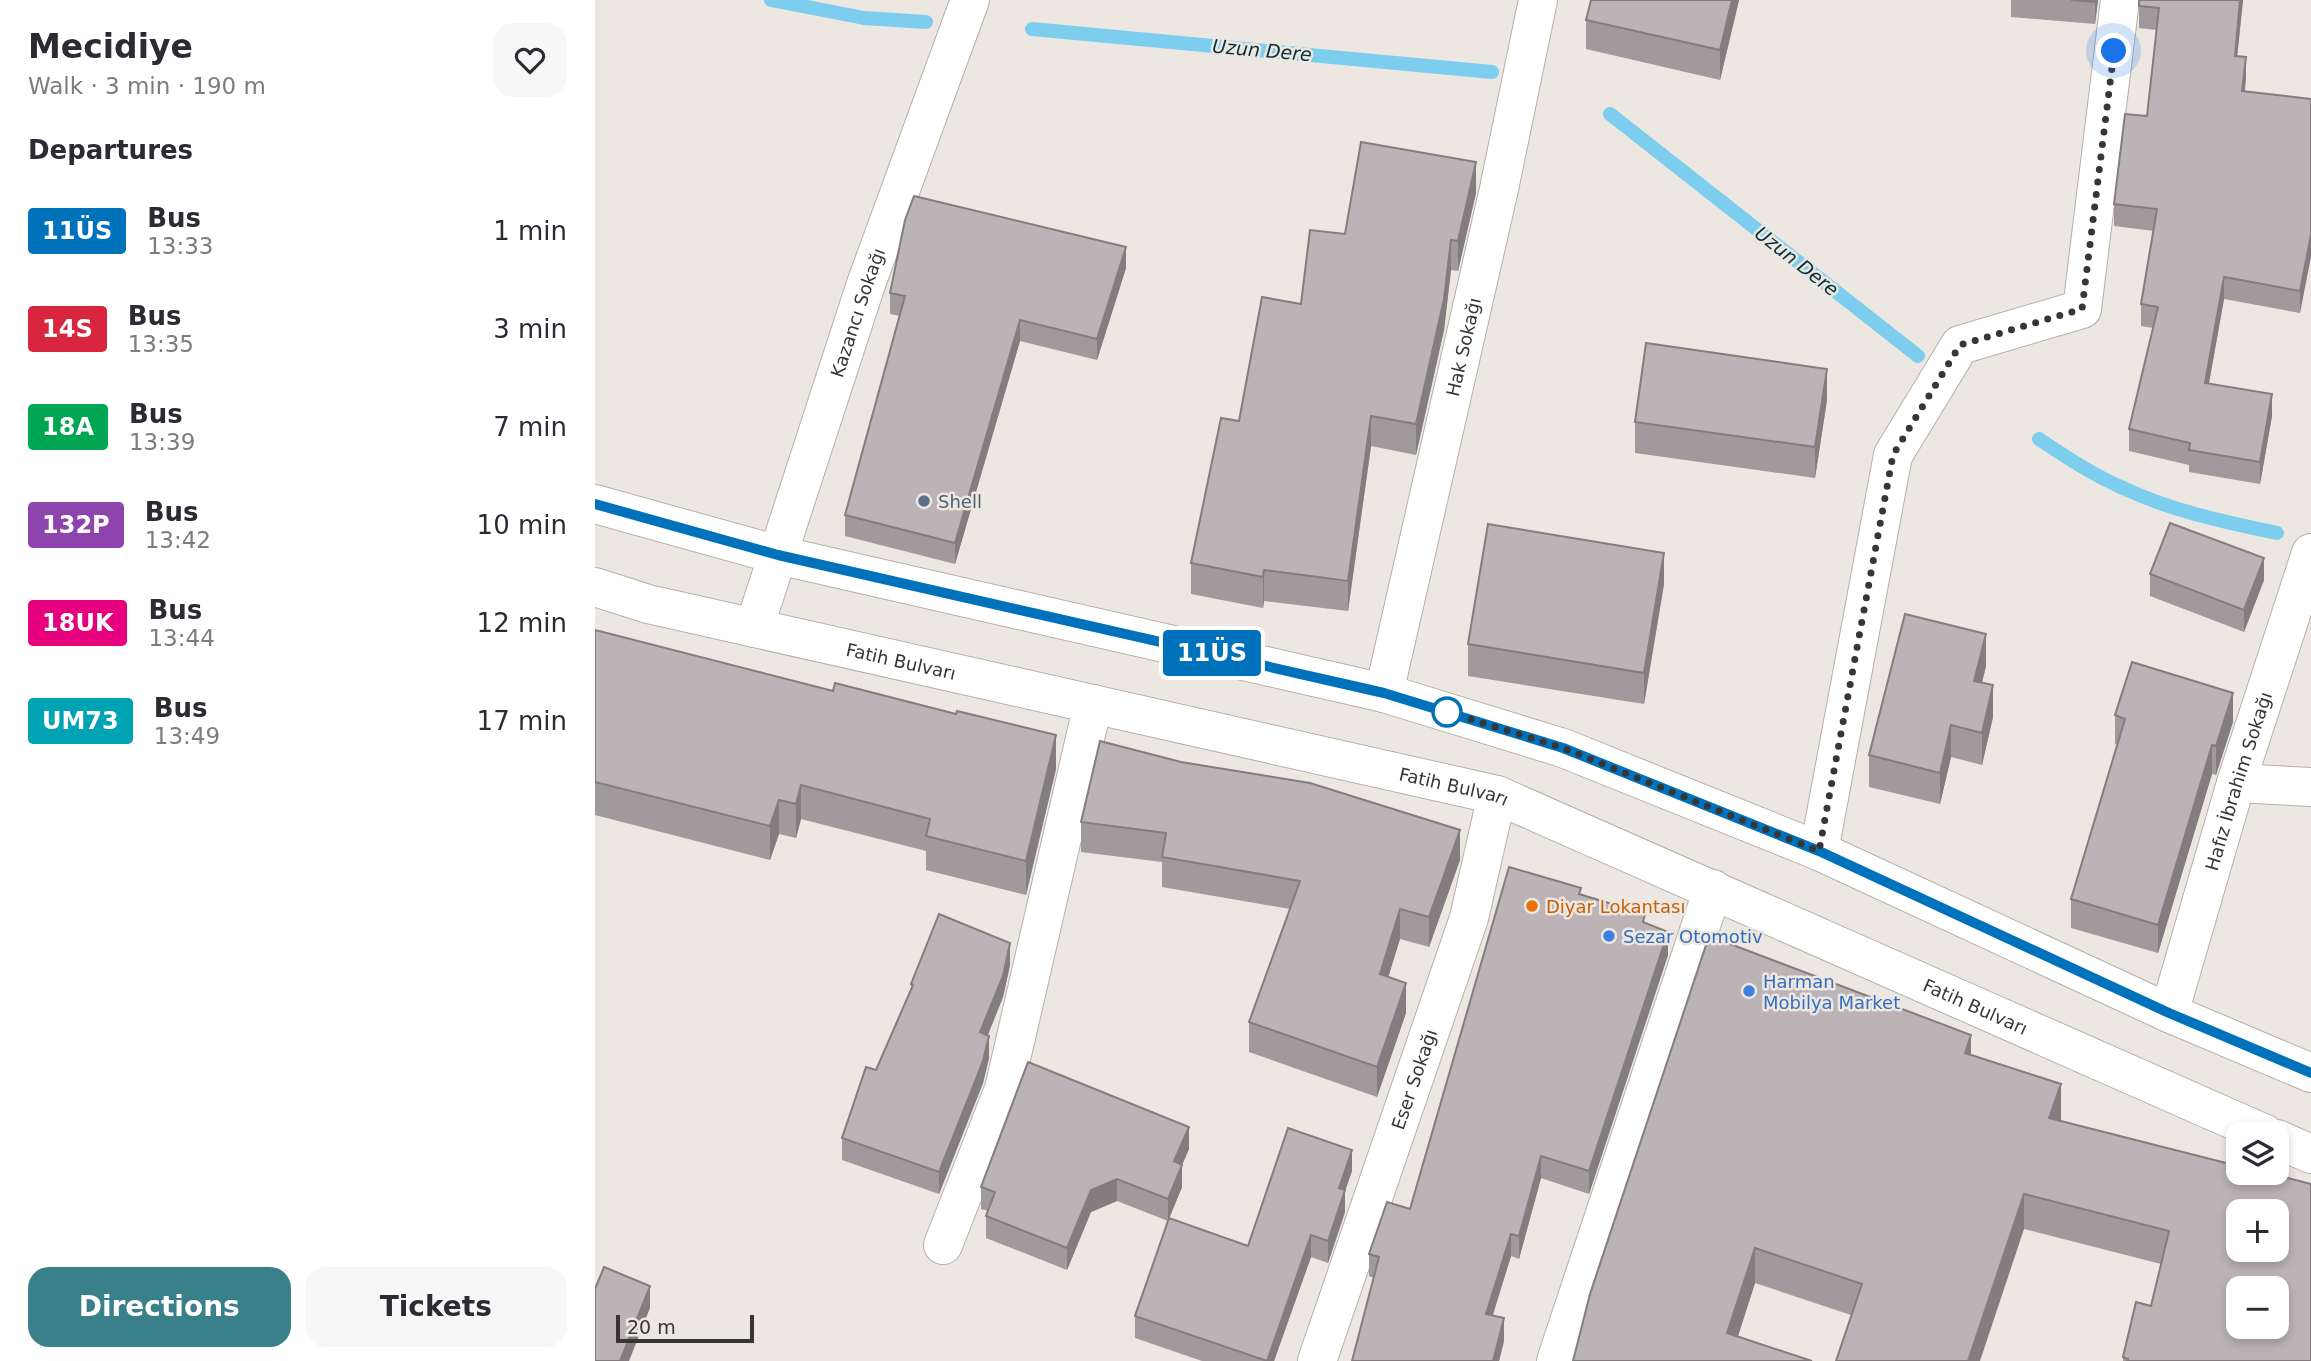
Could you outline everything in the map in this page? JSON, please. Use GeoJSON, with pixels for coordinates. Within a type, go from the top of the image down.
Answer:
{"type":"FeatureCollection","features":[{"type":"Feature","properties":{"kind":"street","name":"Kazancı Sokağı"},"geometry":{"type":"LineString","coordinates":[[754,628],[866,284],[970,0]]}},
{"type":"Feature","properties":{"kind":"street","name":"Hak Sokağı"},"geometry":{"type":"LineString","coordinates":[[1384,693],[1499,189],[1538,0]]}},
{"type":"Feature","properties":{"kind":"street"},"geometry":{"type":"LineString","coordinates":[[1819,851],[1893,455],[1960,345],[2082,309],[2120,0]]}},
{"type":"Feature","properties":{"kind":"street"},"geometry":{"type":"LineString","coordinates":[[595,504],[778,555],[1384,693],[1563,748],[1819,851],[2169,1013],[2311,1073]]}},
{"type":"Feature","properties":{"kind":"street","name":"Hafız İbrahim Sokağı"},"geometry":{"type":"LineString","coordinates":[[2169,1013],[2236,783],[2311,553]]}},
{"type":"Feature","properties":{"kind":"street","name":"Fatih Bulvarı"},"geometry":{"type":"LineString","coordinates":[[595,587],[648,604],[1497,795],[2238,1122]]}},
{"type":"Feature","properties":{"kind":"street"},"geometry":{"type":"LineString","coordinates":[[943,1245],[1004,1089],[1093,704]]}},
{"type":"Feature","properties":{"kind":"street"},"geometry":{"type":"LineString","coordinates":[[2236,783],[2311,787]]}},
{"type":"Feature","properties":{"kind":"street","name":"Eser Sokağı"},"geometry":{"type":"LineString","coordinates":[[1317,1361],[1469,918],[1497,795]]}},
{"type":"Feature","properties":{"kind":"street"},"geometry":{"type":"LineString","coordinates":[[1556,1361],[1713,889]]}},
{"type":"Feature","properties":{"kind":"street"},"geometry":{"type":"LineString","coordinates":[[2289,1144],[2311,1154]]}},
{"type":"Feature","properties":{"kind":"building"},"geometry":{"type":"Polygon","coordinates":[[[1591,0],[1732,0],[1720,50],[1586,20],[1591,0]]]}},
{"type":"Feature","properties":{"kind":"building"},"geometry":{"type":"Polygon","coordinates":[[[2139,0],[2240,0],[2235,56],[2246,57],[2242,91],[2311,99],[2311,235],[2300,291],[2224,277],[2205,383],[2272,394],[2260,462],[2189,450],[2190,443],[2129,429],[2158,307],[2141,304],[2157,209],[2114,204],[2125,114],[2147,116],[2159,8],[2139,6],[2139,0]]]}},
{"type":"Feature","properties":{"kind":"building"},"geometry":{"type":"Polygon","coordinates":[[[1361,142],[1476,162],[1458,241],[1451,240],[1444,299],[1416,424],[1371,416],[1348,581],[1264,570],[1263,577],[1191,563],[1221,418],[1239,421],[1262,297],[1301,304],[1310,230],[1345,234],[1361,142]]]}},
{"type":"Feature","properties":{"kind":"building"},"geometry":{"type":"Polygon","coordinates":[[[914,196],[1126,247],[1097,339],[1020,320],[955,543],[845,515],[905,296],[890,293],[905,220],[914,196]]]}},
{"type":"Feature","properties":{"kind":"building"},"geometry":{"type":"Polygon","coordinates":[[[1646,343],[1827,369],[1815,447],[1635,422],[1646,343]]]}},
{"type":"Feature","properties":{"kind":"building"},"geometry":{"type":"Polygon","coordinates":[[[2170,523],[2264,558],[2244,610],[2150,574],[2170,523]]]}},
{"type":"Feature","properties":{"kind":"building"},"geometry":{"type":"Polygon","coordinates":[[[1488,524],[1664,553],[1644,673],[1468,644],[1488,524]]]}},
{"type":"Feature","properties":{"kind":"building"},"geometry":{"type":"Polygon","coordinates":[[[1905,614],[1986,634],[1974,681],[1993,685],[1982,733],[1951,725],[1940,773],[1869,755],[1905,614]]]}},
{"type":"Feature","properties":{"kind":"building"},"geometry":{"type":"Polygon","coordinates":[[[595,630],[833,691],[835,683],[956,714],[957,711],[1056,735],[1026,861],[926,836],[930,819],[801,785],[796,804],[779,800],[770,826],[595,782],[595,630]]]}},
{"type":"Feature","properties":{"kind":"building"},"geometry":{"type":"Polygon","coordinates":[[[2132,662],[2233,693],[2216,746],[2212,745],[2158,925],[2071,899],[2125,719],[2115,715],[2132,662]]]}},
{"type":"Feature","properties":{"kind":"building"},"geometry":{"type":"Polygon","coordinates":[[[1100,741],[1181,762],[1310,783],[1460,830],[1429,917],[1400,909],[1380,974],[1406,983],[1377,1067],[1249,1022],[1300,881],[1162,857],[1166,833],[1081,822],[1100,741]]]}},
{"type":"Feature","properties":{"kind":"building"},"geometry":{"type":"Polygon","coordinates":[[[1509,867],[1581,888],[1579,894],[1645,914],[1643,922],[1668,932],[1589,1171],[1541,1156],[1519,1236],[1511,1234],[1486,1314],[1504,1318],[1493,1361],[1352,1361],[1379,1257],[1369,1254],[1387,1202],[1410,1209],[1509,867]]]}},
{"type":"Feature","properties":{"kind":"building"},"geometry":{"type":"Polygon","coordinates":[[[939,914],[1010,943],[1003,976],[980,1032],[989,1036],[983,1061],[939,1172],[842,1138],[866,1067],[876,1070],[913,985],[911,984],[939,914]]]}},
{"type":"Feature","properties":{"kind":"building"},"geometry":{"type":"Polygon","coordinates":[[[1709,936],[1971,1035],[1965,1053],[2061,1084],[2049,1118],[2226,1163],[2226,1185],[2289,1185],[2289,1178],[2311,1184],[2311,1361],[2127,1361],[2128,1359],[2123,1357],[2136,1302],[2151,1306],[2169,1231],[2024,1194],[1968,1361],[1836,1361],[1862,1284],[1755,1248],[1727,1333],[1812,1361],[1573,1361],[1590,1294],[1709,936]]]}},
{"type":"Feature","properties":{"kind":"building"},"geometry":{"type":"Polygon","coordinates":[[[1028,1062],[1189,1127],[1174,1161],[1182,1165],[1168,1199],[1117,1179],[1091,1190],[1067,1248],[986,1216],[995,1192],[981,1187],[1028,1062]]]}},
{"type":"Feature","properties":{"kind":"building"},"geometry":{"type":"Polygon","coordinates":[[[1288,1128],[1352,1150],[1339,1188],[1345,1190],[1328,1241],[1311,1235],[1267,1361],[1135,1316],[1169,1218],[1248,1246],[1288,1128]]]}},
{"type":"Feature","properties":{"kind":"building"},"geometry":{"type":"Polygon","coordinates":[[[604,1267],[650,1286],[620,1361],[595,1361],[595,1289],[604,1267]]]}},
{"type":"Feature","properties":{"kind":"waterway","name":"Uzun Dere"},"geometry":{"type":"LineString","coordinates":[[771,0],[864,18],[926,22]]}},
{"type":"Feature","properties":{"kind":"waterway","name":"Uzun Dere"},"geometry":{"type":"LineString","coordinates":[[1032,29],[1492,72]]}},
{"type":"Feature","properties":{"kind":"waterway","name":"Uzun Dere"},"geometry":{"type":"LineString","coordinates":[[1610,114],[1918,356]]}},
{"type":"Feature","properties":{"kind":"waterway","name":"Uzun Dere"},"geometry":{"type":"LineString","coordinates":[[2039,439],[2090,472],[2142,496],[2199,515],[2277,533]]}},
{"type":"Feature","properties":{"kind":"bus line","name":"11ÜS"},"geometry":{"type":"LineString","coordinates":[[595,504],[778,555],[1384,693],[1563,748],[1819,851],[2169,1013],[2311,1073]]}},
{"type":"Feature","properties":{"kind":"place","name":"Shell"},"geometry":{"type":"Point","coordinates":[924,501]}},
{"type":"Feature","properties":{"kind":"place","name":"Diyar Lokantası"},"geometry":{"type":"Point","coordinates":[1532,906]}},
{"type":"Feature","properties":{"kind":"place","name":"Sezar Otomotiv"},"geometry":{"type":"Point","coordinates":[1609,936]}},
{"type":"Feature","properties":{"kind":"place","name":"Harman Mobilya Market"},"geometry":{"type":"Point","coordinates":[1749,991]}},
{"type":"Feature","properties":{"kind":"route"},"geometry":{"type":"LineString","coordinates":[[1447,712],[1435,708],[1563,748],[1819,851],[1893,455],[1960,345],[2082,309],[2114,51]]}}]}
